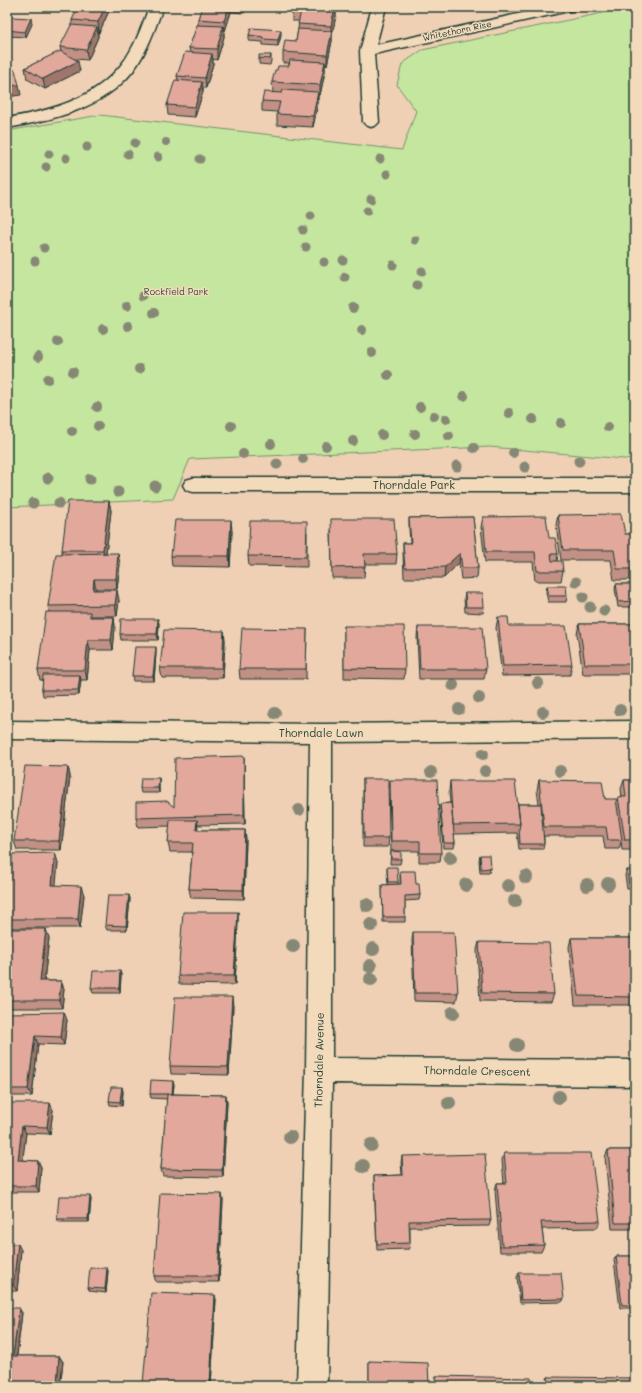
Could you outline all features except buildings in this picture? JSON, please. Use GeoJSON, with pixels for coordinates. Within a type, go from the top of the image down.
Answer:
{"type":"FeatureCollection","features":[{"type":"Feature","properties":{"kind":"street"},"geometry":{"type":"LineString","coordinates":[[7,122],[63,112],[100,93],[127,67],[148,28],[156,7]]}},
{"type":"Feature","properties":{"kind":"street"},"geometry":{"type":"LineString","coordinates":[[371,122],[367,51],[379,7]]}},
{"type":"Feature","properties":{"kind":"street","name":"Whitethorn Rise"},"geometry":{"type":"LineString","coordinates":[[367,51],[569,7]]}},
{"type":"Feature","properties":{"kind":"street","name":"Thorndale Park"},"geometry":{"type":"LineString","coordinates":[[193,485],[635,486]]}},
{"type":"Feature","properties":{"kind":"street","name":"Thorndale Lawn"},"geometry":{"type":"LineString","coordinates":[[7,730],[321,733],[635,730]]}},
{"type":"Feature","properties":{"kind":"street","name":"Thorndale Avenue"},"geometry":{"type":"LineString","coordinates":[[312,1386],[319,1070],[321,733]]}},
{"type":"Feature","properties":{"kind":"street","name":"Thorndale Crescent"},"geometry":{"type":"LineString","coordinates":[[319,1070],[635,1073]]}},
{"type":"Feature","properties":{"kind":"green space","name":"Rockfield Park"},"geometry":{"type":"Polygon","coordinates":[[[635,7],[635,460],[490,447],[190,459],[173,499],[7,507],[7,131],[100,115],[402,150],[416,111],[397,85],[402,64],[422,50],[635,7]]]}}]}
